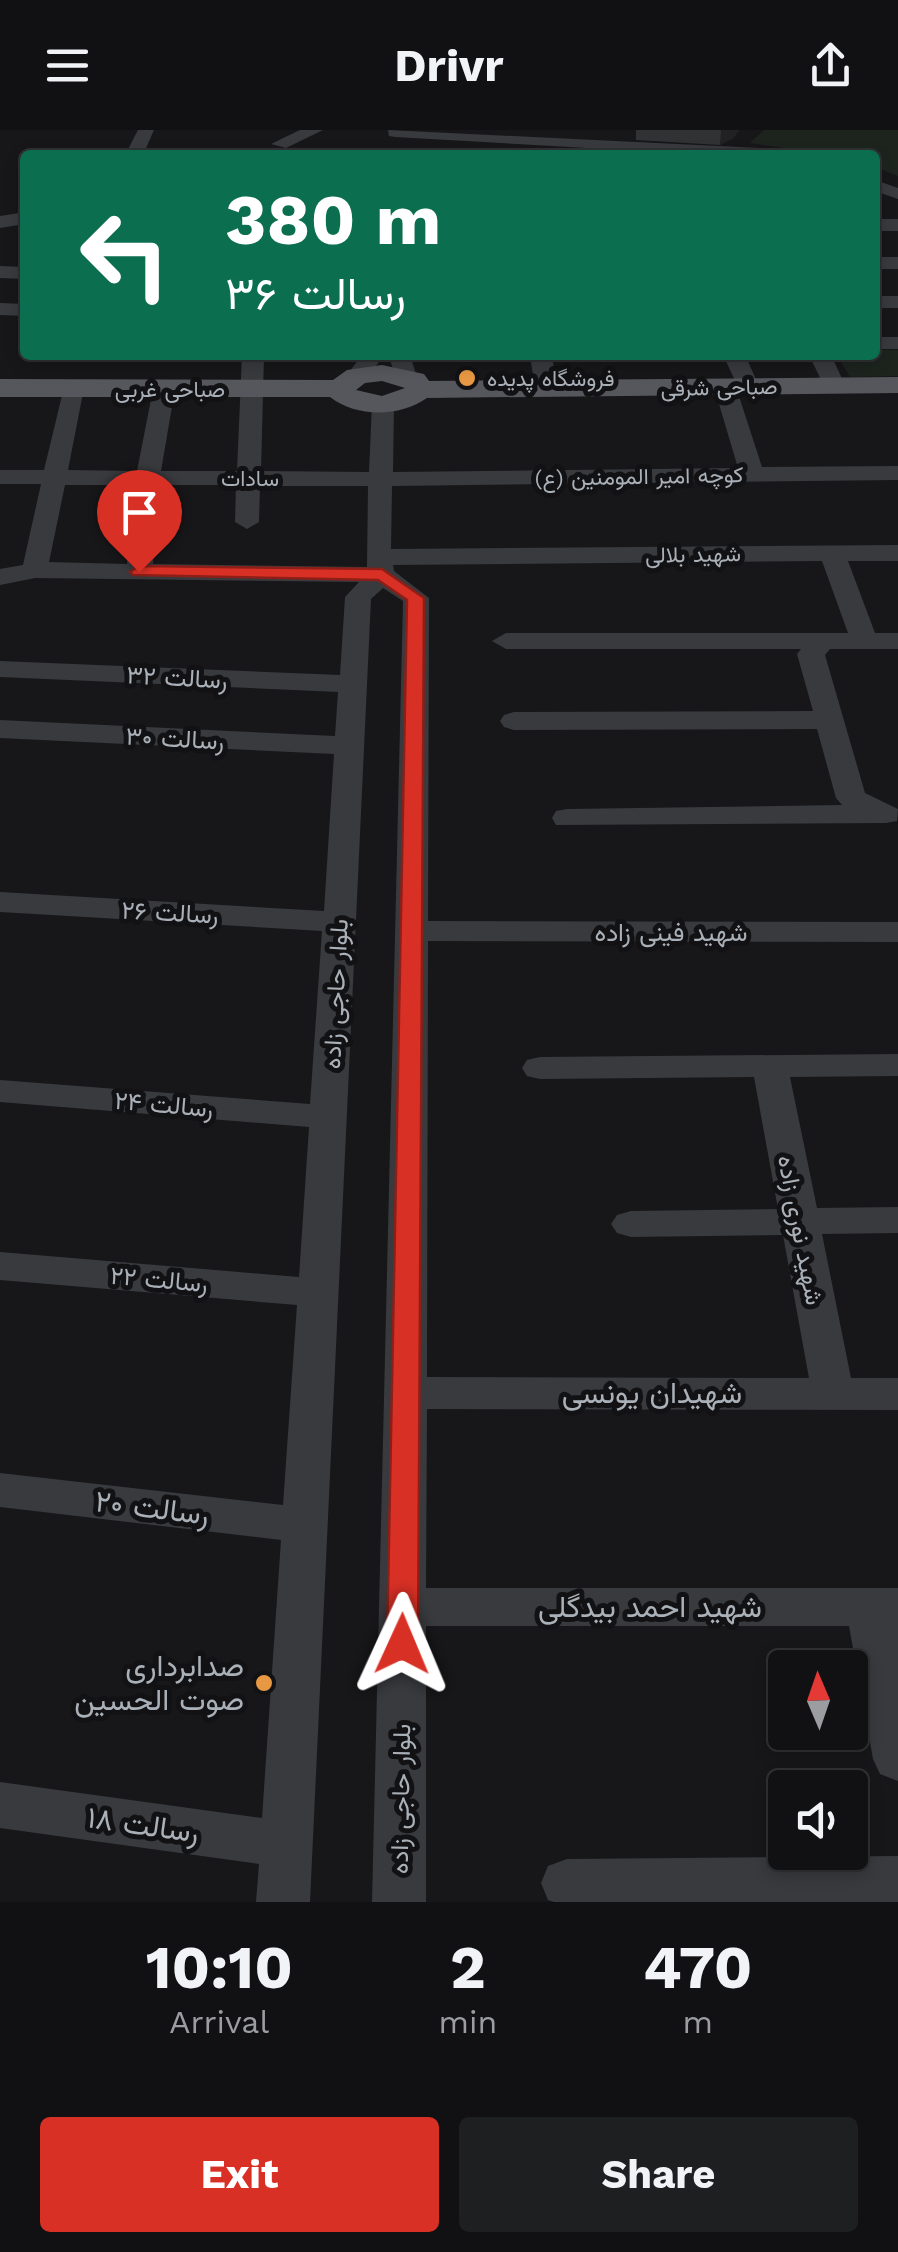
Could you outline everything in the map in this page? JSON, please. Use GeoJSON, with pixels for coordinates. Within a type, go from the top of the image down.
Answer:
{"type":"FeatureCollection","features":[{"type":"Feature","properties":{"kind":"main road","name":"صباحی غربی"},"geometry":{"type":"LineString","coordinates":[[0,388],[254,389],[356,373],[408,374]]}},
{"type":"Feature","properties":{"kind":"main road"},"geometry":{"type":"LineString","coordinates":[[356,373],[358,401],[383,404],[407,399],[408,374]]}},
{"type":"Feature","properties":{"kind":"main road","name":"صباحی شرقی"},"geometry":{"type":"LineString","coordinates":[[408,374],[546,388],[898,385]]}},
{"type":"Feature","properties":{"kind":"street"},"geometry":{"type":"LineString","coordinates":[[279,143],[315,130]]}},
{"type":"Feature","properties":{"kind":"street"},"geometry":{"type":"LineString","coordinates":[[728,149],[742,130]]}},
{"type":"Feature","properties":{"kind":"street"},"geometry":{"type":"LineString","coordinates":[[391,132],[620,136],[740,150]]}},
{"type":"Feature","properties":{"kind":"street"},"geometry":{"type":"LineString","coordinates":[[247,522],[252,478],[254,360]]}},
{"type":"Feature","properties":{"kind":"street"},"geometry":{"type":"LineString","coordinates":[[541,360],[546,388]]}},
{"type":"Feature","properties":{"kind":"street"},"geometry":{"type":"LineString","coordinates":[[734,360],[752,474]]}},
{"type":"Feature","properties":{"kind":"street"},"geometry":{"type":"LineString","coordinates":[[822,360],[834,385]]}},
{"type":"Feature","properties":{"kind":"street"},"geometry":{"type":"LineString","coordinates":[[35,570],[74,388]]}},
{"type":"Feature","properties":{"kind":"street"},"geometry":{"type":"LineString","coordinates":[[139,572],[148,478],[164,389]]}},
{"type":"Feature","properties":{"kind":"street"},"geometry":{"type":"LineString","coordinates":[[383,404],[380,566],[416,598],[430,578],[453,564],[488,557]]}},
{"type":"Feature","properties":{"kind":"street","name":"کوچه امیر المومنین (ع)"},"geometry":{"type":"LineString","coordinates":[[380,479],[898,473]]}},
{"type":"Feature","properties":{"kind":"street","name":"سادات"},"geometry":{"type":"LineString","coordinates":[[0,477],[380,479]]}},
{"type":"Feature","properties":{"kind":"street","name":"شهید بلالی"},"geometry":{"type":"LineString","coordinates":[[0,577],[35,570],[139,572],[380,566],[488,557],[898,552]]}},
{"type":"Feature","properties":{"kind":"street"},"geometry":{"type":"LineString","coordinates":[[832,553],[866,641]]}},
{"type":"Feature","properties":{"kind":"street","name":"بلوار حاجی زاده"},"geometry":{"type":"LineString","coordinates":[[283,1902],[358,597],[380,566]]}},
{"type":"Feature","properties":{"kind":"street","name":"بلوار حاجی زاده"},"geometry":{"type":"LineString","coordinates":[[399,1902],[405,1393],[427,931],[416,598]]}},
{"type":"Feature","properties":{"kind":"street"},"geometry":{"type":"LineString","coordinates":[[506,641],[898,642]]}},
{"type":"Feature","properties":{"kind":"street"},"geometry":{"type":"LineString","coordinates":[[823,641],[811,654],[851,798],[892,815]]}},
{"type":"Feature","properties":{"kind":"street","name":"رسالت ۳۲"},"geometry":{"type":"LineString","coordinates":[[0,669],[353,684]]}},
{"type":"Feature","properties":{"kind":"street"},"geometry":{"type":"LineString","coordinates":[[514,721],[828,720]]}},
{"type":"Feature","properties":{"kind":"street","name":"رسالت ۳۰"},"geometry":{"type":"LineString","coordinates":[[0,729],[350,746]]}},
{"type":"Feature","properties":{"kind":"street"},"geometry":{"type":"LineString","coordinates":[[567,818],[892,815]]}},
{"type":"Feature","properties":{"kind":"street","name":"رسالت ۲۶"},"geometry":{"type":"LineString","coordinates":[[0,902],[339,922]]}},
{"type":"Feature","properties":{"kind":"street","name":"شهید فینی زاده"},"geometry":{"type":"LineString","coordinates":[[427,931],[898,932]]}},
{"type":"Feature","properties":{"kind":"street"},"geometry":{"type":"LineString","coordinates":[[540,1068],[898,1065]]}},
{"type":"Feature","properties":{"kind":"street","name":"شهید نوری زاده"},"geometry":{"type":"LineString","coordinates":[[770,1066],[833,1394]]}},
{"type":"Feature","properties":{"kind":"street","name":"رسالت ۲۴"},"geometry":{"type":"LineString","coordinates":[[0,1091],[328,1117]]}},
{"type":"Feature","properties":{"kind":"street"},"geometry":{"type":"LineString","coordinates":[[631,1224],[898,1220]]}},
{"type":"Feature","properties":{"kind":"street","name":"رسالت ۲۲"},"geometry":{"type":"LineString","coordinates":[[0,1266],[318,1293]]}},
{"type":"Feature","properties":{"kind":"street","name":"شهیدان یونسی"},"geometry":{"type":"LineString","coordinates":[[405,1393],[898,1394]]}},
{"type":"Feature","properties":{"kind":"street","name":"رسالت ۲۰"},"geometry":{"type":"LineString","coordinates":[[0,1490],[304,1525]]}},
{"type":"Feature","properties":{"kind":"street"},"geometry":{"type":"LineString","coordinates":[[884,1606],[898,1759]]}},
{"type":"Feature","properties":{"kind":"street","name":"شهید احمد بیدگلی"},"geometry":{"type":"LineString","coordinates":[[403,1607],[884,1606]]}},
{"type":"Feature","properties":{"kind":"street","name":"رسالت ۱۸"},"geometry":{"type":"LineString","coordinates":[[0,1805],[286,1845]]}},
{"type":"Feature","properties":{"kind":"street"},"geometry":{"type":"LineString","coordinates":[[567,1882],[898,1880]]}},
{"type":"Feature","properties":{"kind":"shaded area"},"geometry":{"type":"Polygon","coordinates":[[[764,130],[898,130],[898,176],[880,169],[880,150],[800,150],[750,143],[764,130]]]}},
{"type":"Feature","properties":{"kind":"shaded area"},"geometry":{"type":"Polygon","coordinates":[[[880,350],[898,350],[898,376],[850,377],[840,360],[880,360],[880,350]]]}},
{"type":"Feature","properties":{"kind":"place","name":"فروشگاه پدیده"},"geometry":{"type":"Point","coordinates":[467,378]}},
{"type":"Feature","properties":{"kind":"place","name":"صدابرداری صوت الحسین"},"geometry":{"type":"Point","coordinates":[264,1683]}},
{"type":"Feature","properties":{"kind":"route"},"geometry":{"type":"LineString","coordinates":[[139,572],[382,574],[416,598],[402,1644]]}}]}
